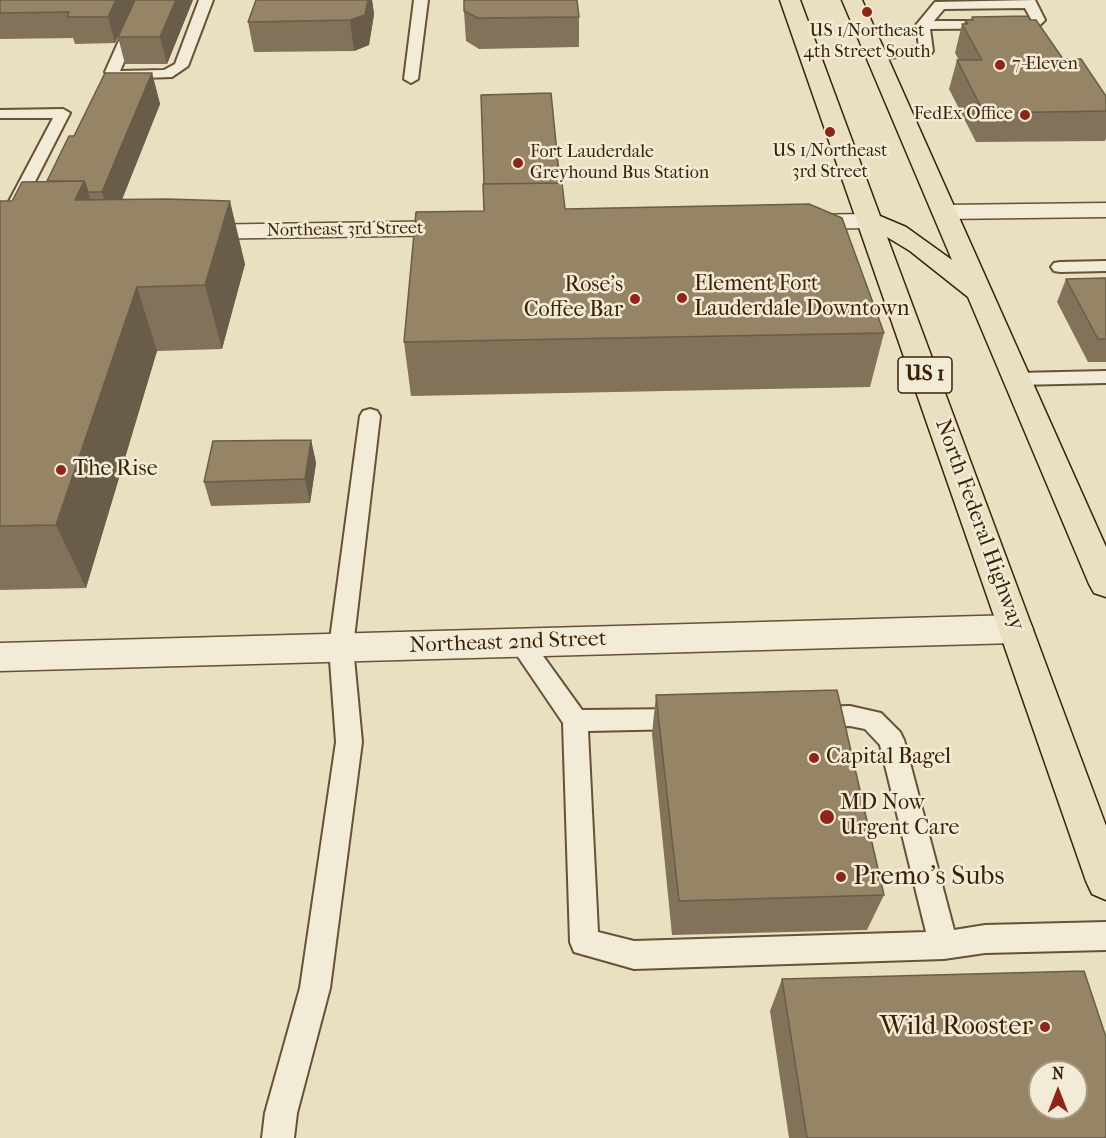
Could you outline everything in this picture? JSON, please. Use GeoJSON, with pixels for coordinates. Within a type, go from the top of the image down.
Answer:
{"type":"FeatureCollection","features":[{"type":"Feature","properties":{"kind":"main road","name":"North Federal Highway"},"geometry":{"type":"LineString","coordinates":[[790,0],[1106,881]]}},
{"type":"Feature","properties":{"kind":"main road"},"geometry":{"type":"LineString","coordinates":[[852,0],[1106,584]]}},
{"type":"Feature","properties":{"kind":"main road"},"geometry":{"type":"LineString","coordinates":[[870,221],[897,232],[919,246],[980,294]]}},
{"type":"Feature","properties":{"kind":"street"},"geometry":{"type":"LineString","coordinates":[[944,212],[1106,210]]}},
{"type":"Feature","properties":{"kind":"street"},"geometry":{"type":"LineString","coordinates":[[774,223],[870,221]]}},
{"type":"Feature","properties":{"kind":"street","name":"Northeast 3rd Street"},"geometry":{"type":"LineString","coordinates":[[172,233],[486,228]]}},
{"type":"Feature","properties":{"kind":"street","name":"Northeast 2nd Street"},"geometry":{"type":"LineString","coordinates":[[0,657],[1016,629]]}},
{"type":"Feature","properties":{"kind":"lane"},"geometry":{"type":"LineString","coordinates":[[144,0],[114,65],[112,72],[116,75],[167,74],[181,66],[206,0]]}},
{"type":"Feature","properties":{"kind":"lane"},"geometry":{"type":"LineString","coordinates":[[411,79],[421,0]]}},
{"type":"Feature","properties":{"kind":"lane"},"geometry":{"type":"LineString","coordinates":[[876,55],[926,51],[923,25],[940,5],[982,6],[1029,2],[1038,20],[1032,25],[964,23],[923,25]]}},
{"type":"Feature","properties":{"kind":"lane"},"geometry":{"type":"LineString","coordinates":[[0,114],[63,113],[9,217]]}},
{"type":"Feature","properties":{"kind":"lane"},"geometry":{"type":"LineString","coordinates":[[1060,267],[1106,266]]}},
{"type":"Feature","properties":{"kind":"lane"},"geometry":{"type":"LineString","coordinates":[[1017,379],[1106,377]]}},
{"type":"Feature","properties":{"kind":"lane"},"geometry":{"type":"LineString","coordinates":[[278,1138],[281,1113],[315,988],[349,742],[341,647],[370,416]]}},
{"type":"Feature","properties":{"kind":"lane"},"geometry":{"type":"LineString","coordinates":[[520,642],[575,721],[584,942],[634,955],[944,945],[985,939],[1106,936]]}},
{"type":"Feature","properties":{"kind":"lane"},"geometry":{"type":"LineString","coordinates":[[791,717],[850,716],[872,720],[891,740],[944,945]]}},
{"type":"Feature","properties":{"kind":"lane"},"geometry":{"type":"LineString","coordinates":[[575,721],[707,718]]}},
{"type":"Feature","properties":{"kind":"building"},"geometry":{"type":"Polygon","coordinates":[[[0,0],[116,0],[108,17],[67,17],[69,12],[0,13],[0,0]]]}},
{"type":"Feature","properties":{"kind":"building"},"geometry":{"type":"Polygon","coordinates":[[[135,0],[176,0],[160,37],[118,37],[135,0]]]}},
{"type":"Feature","properties":{"kind":"building"},"geometry":{"type":"Polygon","coordinates":[[[256,0],[368,0],[365,15],[350,20],[248,22],[256,0]]]}},
{"type":"Feature","properties":{"kind":"building"},"geometry":{"type":"Polygon","coordinates":[[[464,0],[577,0],[579,17],[478,18],[464,11],[464,0]]]}},
{"type":"Feature","properties":{"kind":"building"},"geometry":{"type":"Polygon","coordinates":[[[1028,16],[1030,20],[1036,20],[1063,59],[1081,59],[1106,96],[1106,111],[984,113],[957,60],[982,60],[962,24],[968,24],[965,20],[973,20],[972,17],[1028,16]]]}},
{"type":"Feature","properties":{"kind":"building"},"geometry":{"type":"Polygon","coordinates":[[[105,73],[152,73],[102,192],[88,192],[84,181],[47,181],[69,136],[74,136],[105,73]]]}},
{"type":"Feature","properties":{"kind":"building"},"geometry":{"type":"Polygon","coordinates":[[[551,93],[560,183],[484,184],[481,95],[551,93]]]}},
{"type":"Feature","properties":{"kind":"building","name":"The Rise"},"geometry":{"type":"Polygon","coordinates":[[[84,181],[75,200],[230,201],[205,285],[137,287],[56,525],[0,526],[0,201],[12,201],[22,182],[84,181]]]}},
{"type":"Feature","properties":{"kind":"building"},"geometry":{"type":"Polygon","coordinates":[[[562,183],[565,209],[809,204],[842,218],[884,333],[404,342],[416,212],[484,211],[483,184],[562,183]]]}},
{"type":"Feature","properties":{"kind":"building"},"geometry":{"type":"Polygon","coordinates":[[[1106,278],[1106,339],[1098,339],[1066,279],[1106,278]]]}},
{"type":"Feature","properties":{"kind":"building"},"geometry":{"type":"Polygon","coordinates":[[[311,440],[305,479],[204,482],[213,441],[311,440]]]}},
{"type":"Feature","properties":{"kind":"building"},"geometry":{"type":"Polygon","coordinates":[[[837,690],[884,895],[679,901],[656,695],[837,690]]]}},
{"type":"Feature","properties":{"kind":"building"},"geometry":{"type":"Polygon","coordinates":[[[1084,971],[1106,1037],[1106,1138],[807,1138],[782,979],[1084,971]]]}},
{"type":"Feature","properties":{"kind":"place","name":"US 1/Northeast 4th Street South"},"geometry":{"type":"Point","coordinates":[867,12]}},
{"type":"Feature","properties":{"kind":"place","name":"7-Eleven"},"geometry":{"type":"Point","coordinates":[1000,65]}},
{"type":"Feature","properties":{"kind":"place","name":"FedEx Office"},"geometry":{"type":"Point","coordinates":[1025,115]}},
{"type":"Feature","properties":{"kind":"place","name":"US 1/Northeast 3rd Street"},"geometry":{"type":"Point","coordinates":[830,132]}},
{"type":"Feature","properties":{"kind":"place","name":"Fort Lauderdale Greyhound Bus Station"},"geometry":{"type":"Point","coordinates":[518,163]}},
{"type":"Feature","properties":{"kind":"place","name":"Element Fort Lauderdale Downtown"},"geometry":{"type":"Point","coordinates":[682,298]}},
{"type":"Feature","properties":{"kind":"place","name":"Rose's Coffee Bar"},"geometry":{"type":"Point","coordinates":[635,299]}},
{"type":"Feature","properties":{"kind":"place","name":"The Rise"},"geometry":{"type":"Point","coordinates":[61,470]}},
{"type":"Feature","properties":{"kind":"place","name":"Capital Bagel"},"geometry":{"type":"Point","coordinates":[814,758]}},
{"type":"Feature","properties":{"kind":"place","name":"MD Now Urgent Care"},"geometry":{"type":"Point","coordinates":[827,817]}},
{"type":"Feature","properties":{"kind":"place","name":"Premo's Subs"},"geometry":{"type":"Point","coordinates":[841,877]}},
{"type":"Feature","properties":{"kind":"place","name":"Wild Rooster"},"geometry":{"type":"Point","coordinates":[1045,1027]}}]}
